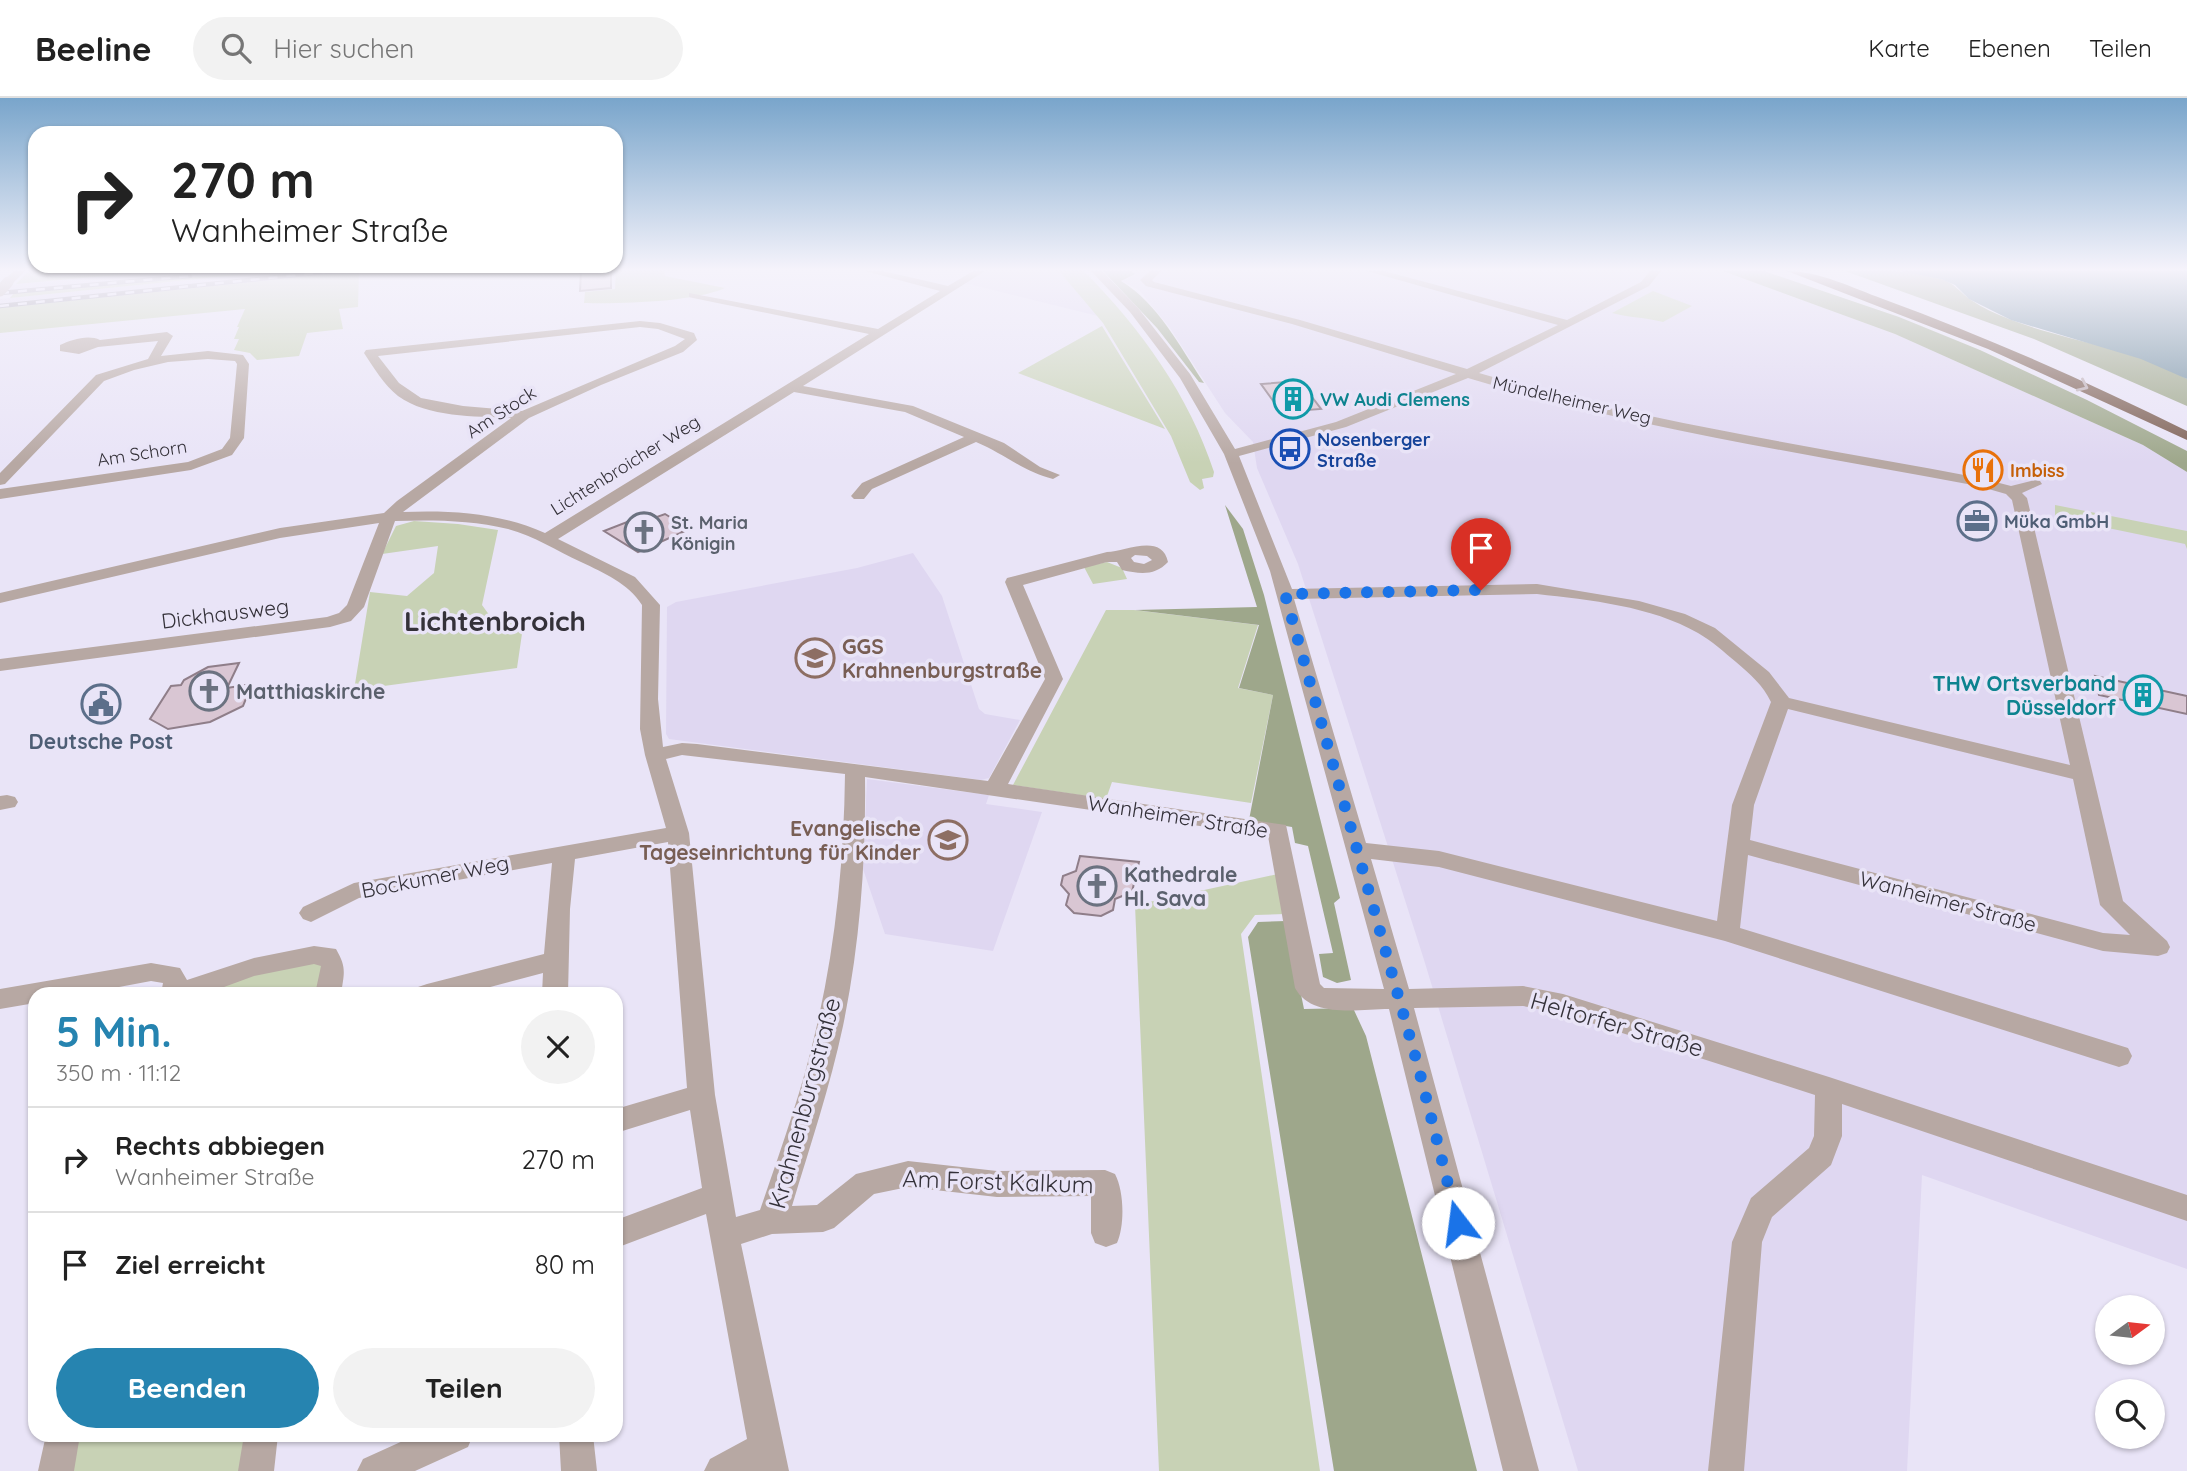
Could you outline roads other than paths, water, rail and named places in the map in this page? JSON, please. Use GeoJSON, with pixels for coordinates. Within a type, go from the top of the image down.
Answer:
{"type":"FeatureCollection","features":[{"type":"Feature","properties":{"kind":"highway"},"geometry":{"type":"LineString","coordinates":[[1968,335],[2125,405],[2187,436]]}},
{"type":"Feature","properties":{"kind":"highway"},"geometry":{"type":"LineString","coordinates":[[2001,335],[2021,343]]}},
{"type":"Feature","properties":{"kind":"highway"},"geometry":{"type":"LineString","coordinates":[[2125,405],[2187,444]]}},
{"type":"Feature","properties":{"kind":"street","name":"Am Stock"},"geometry":{"type":"LineString","coordinates":[[524,415],[442,406],[407,396],[390,381],[370,353],[537,335]]}},
{"type":"Feature","properties":{"kind":"street","name":"Am Stock"},"geometry":{"type":"LineString","coordinates":[[389,517],[402,504],[524,415],[596,382],[679,349],[691,340],[687,335]]}},
{"type":"Feature","properties":{"kind":"street","name":"Lichtenbroicher Weg"},"geometry":{"type":"LineString","coordinates":[[0,598],[253,539],[329,524],[389,517],[447,517],[507,524],[548,538],[877,335]]}},
{"type":"Feature","properties":{"kind":"street"},"geometry":{"type":"LineString","coordinates":[[1154,335],[1174,359],[1231,454],[1285,594],[1399,1000],[1521,1471]]}},
{"type":"Feature","properties":{"kind":"street","name":"Mündelheimer Weg"},"geometry":{"type":"LineString","coordinates":[[1338,335],[1468,376],[1560,400],[1969,480],[2011,491]]}},
{"type":"Feature","properties":{"kind":"street"},"geometry":{"type":"LineString","coordinates":[[1231,454],[1361,419],[1468,376],[1547,335]]}},
{"type":"Feature","properties":{"kind":"street"},"geometry":{"type":"LineString","coordinates":[[96,344],[167,336],[152,362]]}},
{"type":"Feature","properties":{"kind":"street","name":"Am Schorn"},"geometry":{"type":"LineString","coordinates":[[0,481],[100,377],[126,366],[219,355],[239,358],[243,364],[237,441],[227,452],[191,466],[0,494]]}},
{"type":"Feature","properties":{"kind":"street"},"geometry":{"type":"LineString","coordinates":[[790,387],[905,408],[977,436],[999,446],[1035,470],[1054,475]]}},
{"type":"Feature","properties":{"kind":"street"},"geometry":{"type":"LineString","coordinates":[[1215,426],[1238,438],[1275,444]]}},
{"type":"Feature","properties":{"kind":"street"},"geometry":{"type":"LineString","coordinates":[[859,496],[867,486],[977,436]]}},
{"type":"Feature","properties":{"kind":"street"},"geometry":{"type":"LineString","coordinates":[[2011,491],[2035,484]]}},
{"type":"Feature","properties":{"kind":"street"},"geometry":{"type":"LineString","coordinates":[[1781,702],[2082,775],[2019,498],[2011,491]]}},
{"type":"Feature","properties":{"kind":"street","name":"Dickhausweg"},"geometry":{"type":"LineString","coordinates":[[0,665],[338,620],[351,613],[355,607],[389,517]]}},
{"type":"Feature","properties":{"kind":"street"},"geometry":{"type":"LineString","coordinates":[[548,538],[626,577],[643,590],[651,605],[650,730],[655,755],[674,807],[701,1095],[724,1235],[769,1460],[722,1471]]}},
{"type":"Feature","properties":{"kind":"street"},"geometry":{"type":"LineString","coordinates":[[655,755],[696,750],[995,788],[1054,680],[1013,582],[1107,557],[1122,557]]}},
{"type":"Feature","properties":{"kind":"street"},"geometry":{"type":"LineString","coordinates":[[1285,594],[1537,589],[1647,609],[1695,624],[1722,640],[1774,685],[1781,702],[1743,805],[1727,933]]}},
{"type":"Feature","properties":{"kind":"street","name":"Krahnenburgstraße"},"geometry":{"type":"LineString","coordinates":[[724,1235],[772,1220],[801,1130],[830,1024],[846,920],[856,838],[855,769]]}},
{"type":"Feature","properties":{"kind":"street","name":"Wanheimer Straße"},"geometry":{"type":"LineString","coordinates":[[1738,845],[2103,942],[2158,947],[2112,905],[2082,775]]}},
{"type":"Feature","properties":{"kind":"street","name":"Wanheimer Straße"},"geometry":{"type":"LineString","coordinates":[[995,788],[1278,830],[1308,988],[1317,997],[1341,1000],[1399,1000]]}},
{"type":"Feature","properties":{"kind":"street","name":"Bockumer Weg"},"geometry":{"type":"LineString","coordinates":[[311,913],[354,891],[678,833]]}},
{"type":"Feature","properties":{"kind":"street"},"geometry":{"type":"LineString","coordinates":[[1355,849],[1439,859],[1727,933],[2119,1056]]}},
{"type":"Feature","properties":{"kind":"street"},"geometry":{"type":"LineString","coordinates":[[555,987],[564,853]]}},
{"type":"Feature","properties":{"kind":"street"},"geometry":{"type":"LineString","coordinates":[[199,987],[304,954],[327,956],[333,966],[329,987]]}},
{"type":"Feature","properties":{"kind":"street"},"geometry":{"type":"LineString","coordinates":[[454,987],[555,961]]}},
{"type":"Feature","properties":{"kind":"street"},"geometry":{"type":"LineString","coordinates":[[67,987],[151,972],[171,975],[175,987]]}},
{"type":"Feature","properties":{"kind":"street"},"geometry":{"type":"LineString","coordinates":[[0,999],[28,994]]}},
{"type":"Feature","properties":{"kind":"street","name":"Heltorfer Straße"},"geometry":{"type":"LineString","coordinates":[[1399,1000],[1523,996],[1554,1002],[1829,1088],[2187,1208]]}},
{"type":"Feature","properties":{"kind":"street"},"geometry":{"type":"LineString","coordinates":[[1726,1471],[1747,1242],[1761,1208],[1821,1156],[1828,1136],[1829,1088]]}},
{"type":"Feature","properties":{"kind":"street"},"geometry":{"type":"LineString","coordinates":[[623,1119],[701,1095]]}},
{"type":"Feature","properties":{"kind":"street","name":"Am Forst Kalkum"},"geometry":{"type":"LineString","coordinates":[[772,1220],[823,1218],[866,1183],[908,1174],[997,1184],[1105,1183],[1106,1233]]}},
{"type":"Feature","properties":{"kind":"street"},"geometry":{"type":"LineString","coordinates":[[623,1231],[717,1196]]}},
{"type":"Feature","properties":{"kind":"street"},"geometry":{"type":"LineString","coordinates":[[56,1471],[62,1442]]}},
{"type":"Feature","properties":{"kind":"street"},"geometry":{"type":"LineString","coordinates":[[256,1471],[260,1442]]}},
{"type":"Feature","properties":{"kind":"street"},"geometry":{"type":"LineString","coordinates":[[375,1471],[440,1442]]}},
{"type":"Feature","properties":{"kind":"street"},"geometry":{"type":"LineString","coordinates":[[577,1442],[579,1471]]}},
{"type":"Feature","properties":{"kind":"water"},"geometry":{"type":"Polygon","coordinates":[[[2061,335],[2187,335],[2187,379],[2141,359],[2061,335]]]}},
{"type":"Feature","properties":{"kind":"place","name":"VW Audi Clemens"},"geometry":{"type":"Point","coordinates":[1293,399]}},
{"type":"Feature","properties":{"kind":"place","name":"Nosenberger Straße"},"geometry":{"type":"Point","coordinates":[1290,449]}},
{"type":"Feature","properties":{"kind":"place","name":"Imbiss"},"geometry":{"type":"Point","coordinates":[1983,470]}},
{"type":"Feature","properties":{"kind":"place","name":"Müka GmbH"},"geometry":{"type":"Point","coordinates":[1977,521]}},
{"type":"Feature","properties":{"kind":"place","name":"St. Maria Königin"},"geometry":{"type":"Point","coordinates":[644,532]}},
{"type":"Feature","properties":{"kind":"place","name":"GGS Krahnenburgstraße"},"geometry":{"type":"Point","coordinates":[815,658]}},
{"type":"Feature","properties":{"kind":"place","name":"Matthiaskirche"},"geometry":{"type":"Point","coordinates":[209,691]}},
{"type":"Feature","properties":{"kind":"place","name":"THW Ortsverband Düsseldorf"},"geometry":{"type":"Point","coordinates":[2143,695]}},
{"type":"Feature","properties":{"kind":"place","name":"Deutsche Post"},"geometry":{"type":"Point","coordinates":[101,704]}},
{"type":"Feature","properties":{"kind":"place","name":"Evangelische Tageseinrichtung für Kinder"},"geometry":{"type":"Point","coordinates":[948,840]}},
{"type":"Feature","properties":{"kind":"place","name":"Kathedrale Hl. Sava"},"geometry":{"type":"Point","coordinates":[1097,886]}},
{"type":"Feature","properties":{"kind":"district","name":"Lichtenbroich"},"geometry":{"type":"Point","coordinates":[495,620]}}]}
